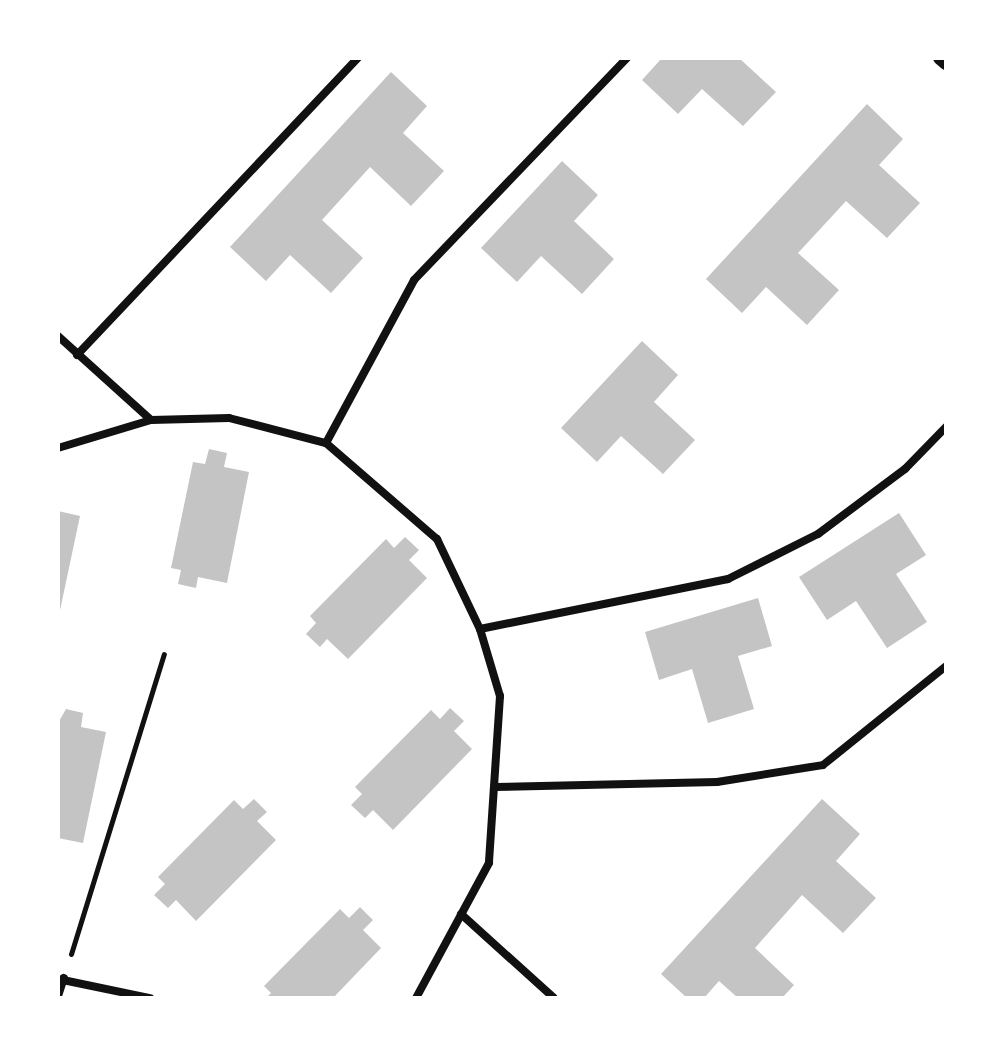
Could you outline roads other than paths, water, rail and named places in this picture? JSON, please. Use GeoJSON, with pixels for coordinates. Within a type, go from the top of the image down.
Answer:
{"type":"FeatureCollection","features":[{"type":"Feature","properties":{"kind":"street"},"geometry":{"type":"LineString","coordinates":[[77,355],[358,58]]}},
{"type":"Feature","properties":{"kind":"street"},"geometry":{"type":"LineString","coordinates":[[326,443],[414,280],[627,58]]}},
{"type":"Feature","properties":{"kind":"street"},"geometry":{"type":"LineString","coordinates":[[940,58],[946,63]]}},
{"type":"Feature","properties":{"kind":"street"},"geometry":{"type":"LineString","coordinates":[[58,336],[151,420]]}},
{"type":"Feature","properties":{"kind":"street"},"geometry":{"type":"LineString","coordinates":[[58,448],[151,420],[229,418],[326,443],[437,539],[480,629],[500,696],[489,863],[416,998]]}},
{"type":"Feature","properties":{"kind":"street"},"geometry":{"type":"LineString","coordinates":[[480,629],[728,579],[818,534],[905,469],[946,427]]}},
{"type":"Feature","properties":{"kind":"street"},"geometry":{"type":"LineString","coordinates":[[494,787],[717,782],[823,765],[946,666]]}},
{"type":"Feature","properties":{"kind":"street"},"geometry":{"type":"LineString","coordinates":[[461,914],[554,998]]}},
{"type":"Feature","properties":{"kind":"street"},"geometry":{"type":"LineString","coordinates":[[58,996],[61,979],[150,998]]}}]}
